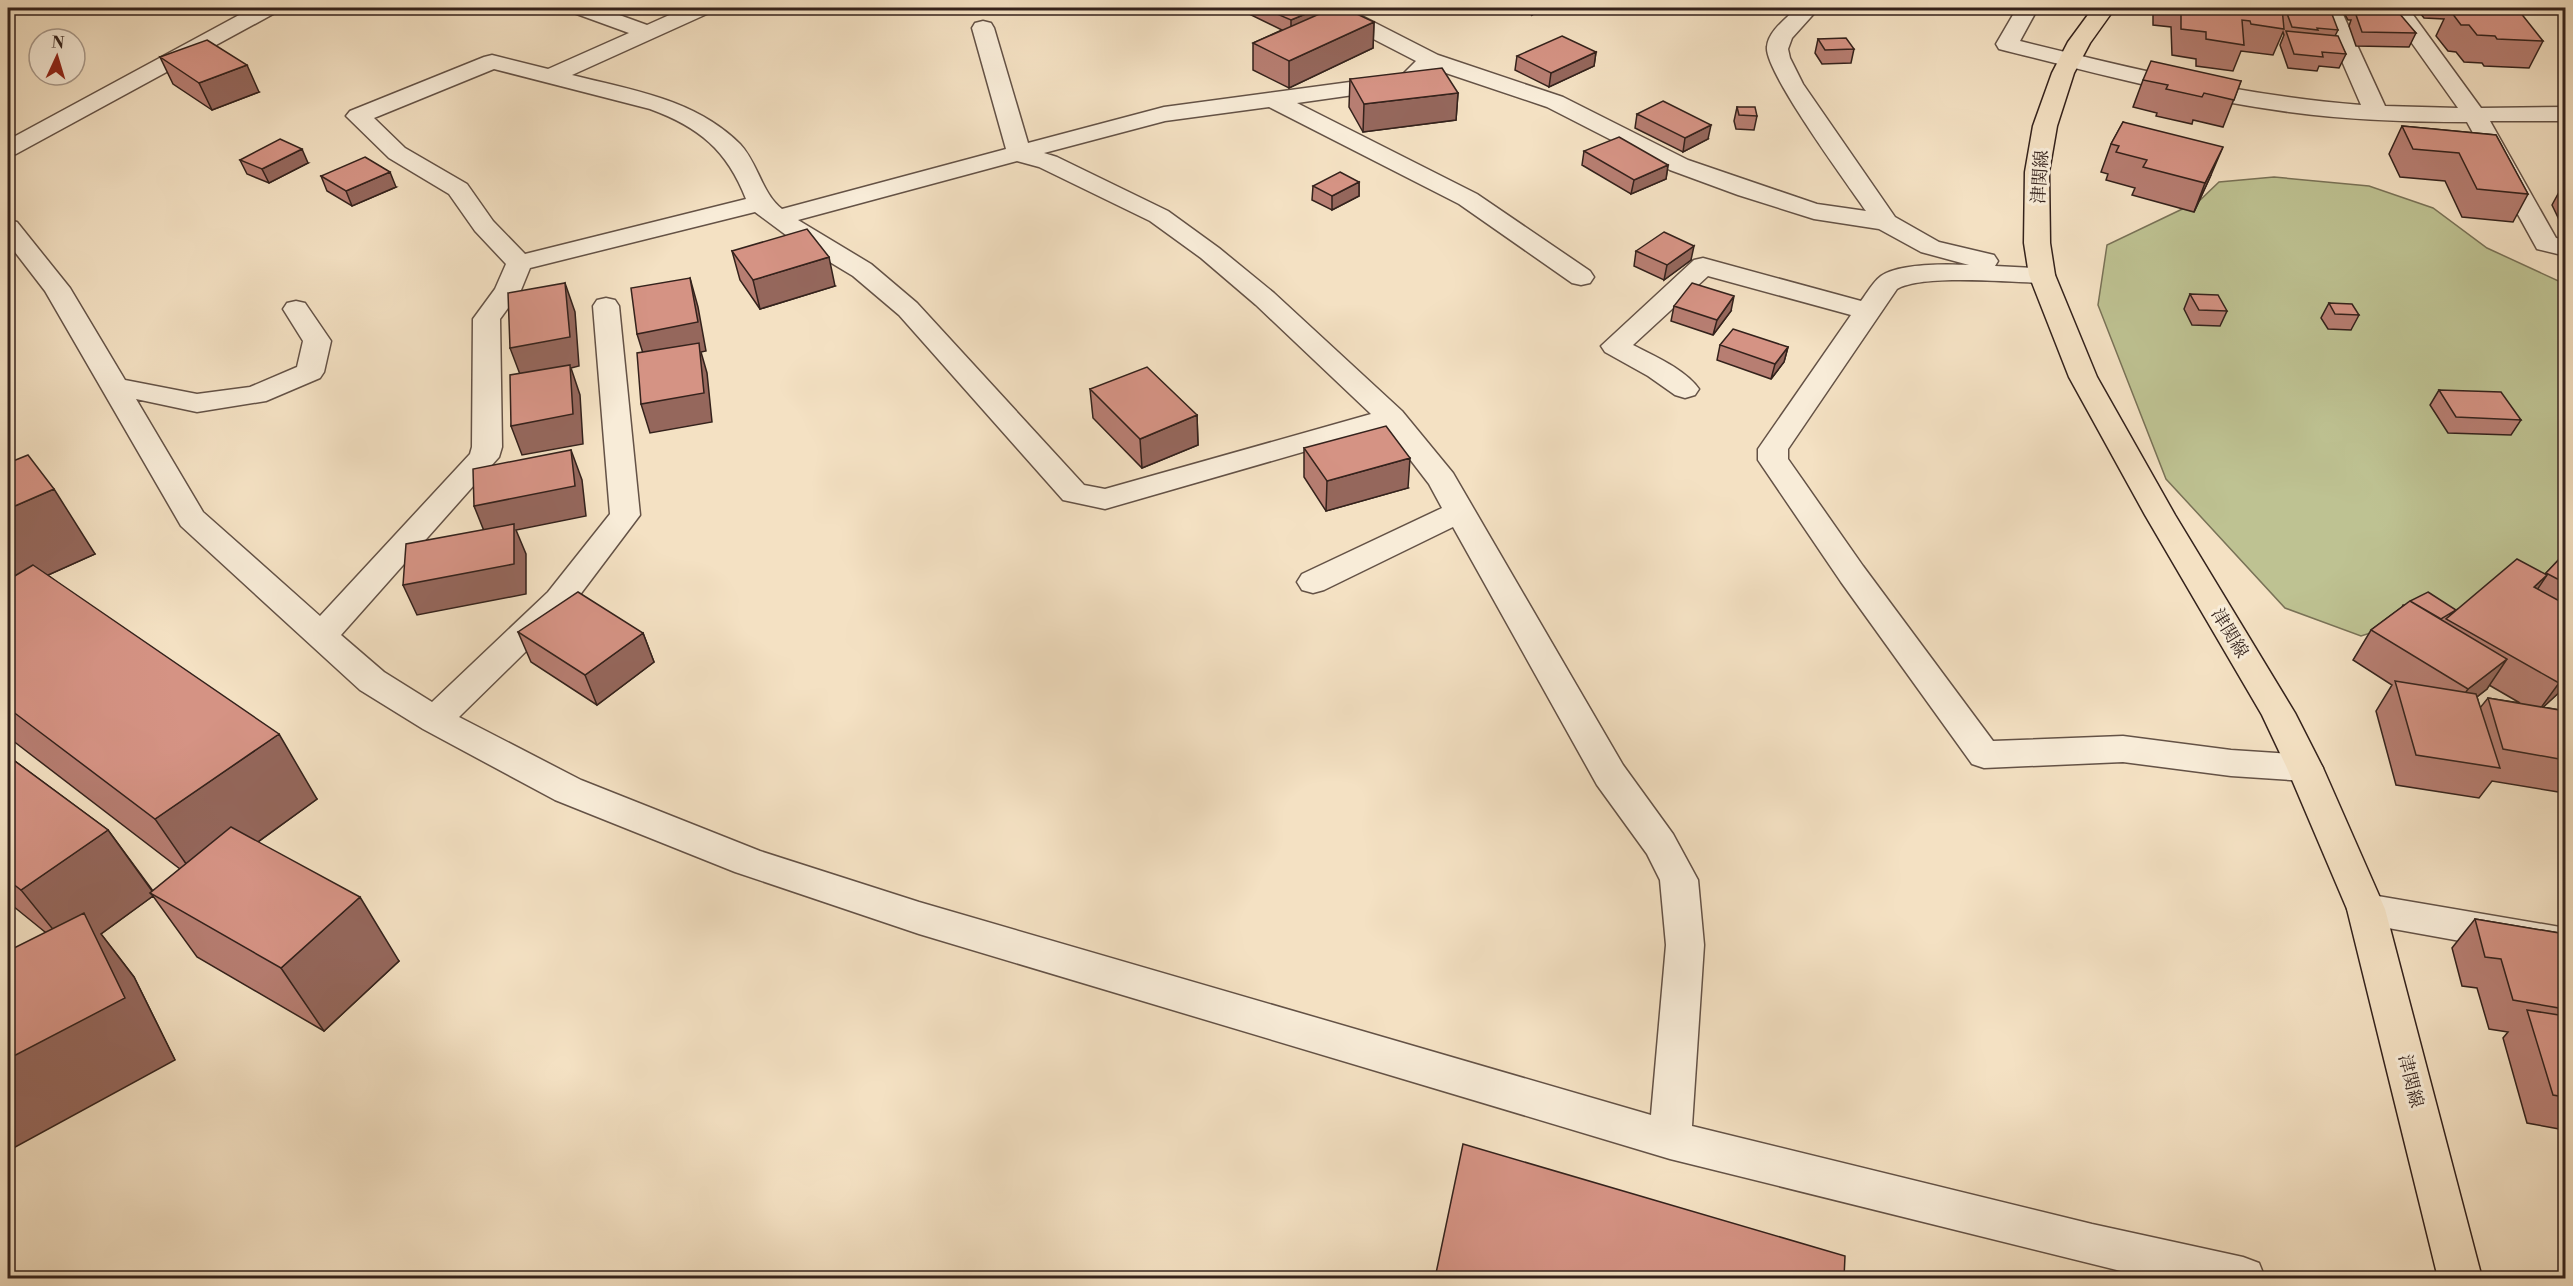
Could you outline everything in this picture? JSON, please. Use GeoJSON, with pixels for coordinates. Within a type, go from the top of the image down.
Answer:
{"type":"FeatureCollection","features":[{"type":"Feature","properties":{"kind":"main road","name":"津関線"},"geometry":{"type":"LineString","coordinates":[[2104,8],[2063,73],[2045,126],[2037,172],[2037,243],[2042,275],[2083,377],[2160,515],[2278,712],[2305,768],[2366,909],[2460,1278]]}},
{"type":"Feature","properties":{"kind":"street"},"geometry":{"type":"LineString","coordinates":[[8,149],[267,8]]}},
{"type":"Feature","properties":{"kind":"street"},"geometry":{"type":"LineString","coordinates":[[582,8],[646,32]]}},
{"type":"Feature","properties":{"kind":"street"},"geometry":{"type":"LineString","coordinates":[[550,77],[701,8]]}},
{"type":"Feature","properties":{"kind":"street"},"geometry":{"type":"LineString","coordinates":[[1331,8],[1430,60],[1555,102],[1679,165],[1814,211],[1886,222],[1929,247],[2042,275]]}},
{"type":"Feature","properties":{"kind":"street"},"geometry":{"type":"LineString","coordinates":[[1809,8],[1778,40],[1775,50],[1778,60],[1886,222]]}},
{"type":"Feature","properties":{"kind":"street"},"geometry":{"type":"LineString","coordinates":[[2027,8],[2007,44],[2070,60],[2269,102],[2376,113],[2565,114]]}},
{"type":"Feature","properties":{"kind":"street"},"geometry":{"type":"LineString","coordinates":[[2330,8],[2376,113]]}},
{"type":"Feature","properties":{"kind":"street"},"geometry":{"type":"LineString","coordinates":[[2398,8],[2475,115],[2546,244],[2565,248]]}},
{"type":"Feature","properties":{"kind":"street"},"geometry":{"type":"LineString","coordinates":[[983,28],[1019,154]]}},
{"type":"Feature","properties":{"kind":"street"},"geometry":{"type":"LineString","coordinates":[[519,263],[1019,154],[1164,114],[1409,81],[1430,60]]}},
{"type":"Feature","properties":{"kind":"street"},"geometry":{"type":"LineString","coordinates":[[519,263],[484,226],[458,189],[397,153],[358,117],[492,62],[677,111],[707,129],[732,150],[770,210],[799,233],[862,270],[908,309],[1074,493],[1105,499],[1392,417]]}},
{"type":"Feature","properties":{"kind":"street"},"geometry":{"type":"LineString","coordinates":[[1271,99],[1468,199],[1581,277]]}},
{"type":"Feature","properties":{"kind":"street"},"geometry":{"type":"LineString","coordinates":[[1019,154],[1048,162],[1159,216],[1210,253],[1264,299],[1392,417],[1442,480],[1610,776],[1660,844],[1679,879],[1685,945],[1670,1140]]}},
{"type":"Feature","properties":{"kind":"street"},"geometry":{"type":"LineString","coordinates":[[8,227],[57,288],[192,519],[372,681],[435,720],[568,790],[748,862],[919,918],[1670,1140],[2092,1245],[2243,1278]]}},
{"type":"Feature","properties":{"kind":"street"},"geometry":{"type":"LineString","coordinates":[[321,636],[484,457],[487,447],[487,319],[508,290],[519,263]]}},
{"type":"Feature","properties":{"kind":"street"},"geometry":{"type":"LineString","coordinates":[[1685,389],[1658,370],[1615,346],[1702,266],[1772,287],[1867,311]]}},
{"type":"Feature","properties":{"kind":"street"},"geometry":{"type":"LineString","coordinates":[[2042,275],[1950,272],[1898,277],[1888,283],[1773,449],[1773,460],[1983,755],[2123,749],[2231,763],[2305,768]]}},
{"type":"Feature","properties":{"kind":"street"},"geometry":{"type":"LineString","coordinates":[[435,720],[559,600],[625,515],[606,306]]}},
{"type":"Feature","properties":{"kind":"street"},"geometry":{"type":"LineString","coordinates":[[114,386],[197,403],[256,395],[267,391],[310,372],[317,341],[296,309]]}},
{"type":"Feature","properties":{"kind":"street"},"geometry":{"type":"LineString","coordinates":[[1313,582],[1461,511]]}},
{"type":"Feature","properties":{"kind":"street"},"geometry":{"type":"LineString","coordinates":[[2366,909],[2565,944]]}},
{"type":"Feature","properties":{"kind":"green space"},"geometry":{"type":"Polygon","coordinates":[[[2274,177],[2369,186],[2433,208],[2487,248],[2565,284],[2565,662],[2415,619],[2361,636],[2285,608],[2166,479],[2098,305],[2107,245],[2199,201],[2219,182],[2274,177]]]}},
{"type":"Feature","properties":{"kind":"building"},"geometry":{"type":"Polygon","coordinates":[[[1263,8],[1320,8],[1291,20],[1263,8]]]}},
{"type":"Feature","properties":{"kind":"building"},"geometry":{"type":"Polygon","coordinates":[[[1333,8],[1344,8],[1374,22],[1289,61],[1253,43],[1333,8]]]}},
{"type":"Feature","properties":{"kind":"building"},"geometry":{"type":"Polygon","coordinates":[[[2181,8],[2282,8],[2284,29],[2251,24],[2250,21],[2242,20],[2244,45],[2206,39],[2206,32],[2181,29],[2181,8]]]}},
{"type":"Feature","properties":{"kind":"building"},"geometry":{"type":"Polygon","coordinates":[[[2285,8],[2330,9],[2338,30],[2292,27],[2285,8]]]}},
{"type":"Feature","properties":{"kind":"building"},"geometry":{"type":"Polygon","coordinates":[[[2449,9],[2520,12],[2543,41],[2497,39],[2495,36],[2477,35],[2469,25],[2461,25],[2449,9]]]}},
{"type":"Feature","properties":{"kind":"building"},"geometry":{"type":"Polygon","coordinates":[[[2355,12],[2399,13],[2416,33],[2362,32],[2355,12]]]}},
{"type":"Feature","properties":{"kind":"building"},"geometry":{"type":"Polygon","coordinates":[[[2286,31],[2338,36],[2346,54],[2322,52],[2323,57],[2294,54],[2286,31]]]}},
{"type":"Feature","properties":{"kind":"building"},"geometry":{"type":"Polygon","coordinates":[[[1562,36],[1596,52],[1551,73],[1517,56],[1562,36]]]}},
{"type":"Feature","properties":{"kind":"building"},"geometry":{"type":"Polygon","coordinates":[[[1846,38],[1854,49],[1825,50],[1818,39],[1846,38]]]}},
{"type":"Feature","properties":{"kind":"building"},"geometry":{"type":"Polygon","coordinates":[[[207,40],[247,65],[199,83],[160,57],[207,40]]]}},
{"type":"Feature","properties":{"kind":"building"},"geometry":{"type":"Polygon","coordinates":[[[2151,61],[2241,81],[2234,100],[2204,93],[2202,97],[2166,89],[2168,85],[2143,80],[2151,61]]]}},
{"type":"Feature","properties":{"kind":"building"},"geometry":{"type":"Polygon","coordinates":[[[1442,68],[1458,93],[1364,104],[1350,79],[1442,68]]]}},
{"type":"Feature","properties":{"kind":"building"},"geometry":{"type":"Polygon","coordinates":[[[1663,101],[1711,125],[1685,138],[1637,114],[1663,101]]]}},
{"type":"Feature","properties":{"kind":"building"},"geometry":{"type":"Polygon","coordinates":[[[1737,107],[1755,107],[1757,116],[1739,115],[1737,107]]]}},
{"type":"Feature","properties":{"kind":"building"},"geometry":{"type":"Polygon","coordinates":[[[2123,122],[2223,147],[2205,183],[2143,167],[2147,160],[2116,152],[2119,146],[2111,144],[2123,122]]]}},
{"type":"Feature","properties":{"kind":"building"},"geometry":{"type":"Polygon","coordinates":[[[2402,126],[2496,135],[2528,194],[2477,189],[2459,153],[2413,149],[2402,126]]]}},
{"type":"Feature","properties":{"kind":"building"},"geometry":{"type":"Polygon","coordinates":[[[1619,137],[1668,165],[1634,180],[1584,151],[1619,137]]]}},
{"type":"Feature","properties":{"kind":"building"},"geometry":{"type":"Polygon","coordinates":[[[280,139],[302,149],[262,169],[240,160],[280,139]]]}},
{"type":"Feature","properties":{"kind":"building"},"geometry":{"type":"Polygon","coordinates":[[[365,157],[390,172],[346,191],[321,176],[365,157]]]}},
{"type":"Feature","properties":{"kind":"building"},"geometry":{"type":"Polygon","coordinates":[[[1340,172],[1359,182],[1332,196],[1313,186],[1340,172]]]}},
{"type":"Feature","properties":{"kind":"building"},"geometry":{"type":"Polygon","coordinates":[[[807,229],[829,257],[753,280],[732,251],[807,229]]]}},
{"type":"Feature","properties":{"kind":"building"},"geometry":{"type":"Polygon","coordinates":[[[1664,232],[1694,246],[1667,265],[1636,251],[1664,232]]]}},
{"type":"Feature","properties":{"kind":"building"},"geometry":{"type":"Polygon","coordinates":[[[690,278],[698,322],[637,334],[631,288],[690,278]]]}},
{"type":"Feature","properties":{"kind":"building"},"geometry":{"type":"Polygon","coordinates":[[[565,283],[570,337],[510,348],[508,293],[565,283]]]}},
{"type":"Feature","properties":{"kind":"building"},"geometry":{"type":"Polygon","coordinates":[[[1692,283],[1734,296],[1717,320],[1674,306],[1692,283]]]}},
{"type":"Feature","properties":{"kind":"building"},"geometry":{"type":"Polygon","coordinates":[[[2190,294],[2218,295],[2227,311],[2199,310],[2190,294]]]}},
{"type":"Feature","properties":{"kind":"building"},"geometry":{"type":"Polygon","coordinates":[[[2329,303],[2352,304],[2359,315],[2335,314],[2329,303]]]}},
{"type":"Feature","properties":{"kind":"building"},"geometry":{"type":"Polygon","coordinates":[[[1733,329],[1788,347],[1775,364],[1720,345],[1733,329]]]}},
{"type":"Feature","properties":{"kind":"building"},"geometry":{"type":"Polygon","coordinates":[[[699,343],[704,393],[641,404],[637,353],[699,343]]]}},
{"type":"Feature","properties":{"kind":"building"},"geometry":{"type":"Polygon","coordinates":[[[570,365],[573,414],[511,426],[510,375],[570,365]]]}},
{"type":"Feature","properties":{"kind":"building"},"geometry":{"type":"Polygon","coordinates":[[[1147,367],[1197,415],[1140,439],[1090,389],[1147,367]]]}},
{"type":"Feature","properties":{"kind":"building"},"geometry":{"type":"Polygon","coordinates":[[[2439,390],[2501,392],[2521,420],[2456,417],[2439,390]]]}},
{"type":"Feature","properties":{"kind":"building"},"geometry":{"type":"Polygon","coordinates":[[[1386,426],[1410,458],[1327,481],[1304,448],[1386,426]]]}},
{"type":"Feature","properties":{"kind":"building"},"geometry":{"type":"Polygon","coordinates":[[[571,450],[575,486],[474,506],[473,469],[571,450]]]}},
{"type":"Feature","properties":{"kind":"building"},"geometry":{"type":"Polygon","coordinates":[[[28,455],[54,489],[8,509],[8,463],[28,455]]]}},
{"type":"Feature","properties":{"kind":"building"},"geometry":{"type":"Polygon","coordinates":[[[514,524],[514,564],[403,585],[406,544],[514,524]]]}},
{"type":"Feature","properties":{"kind":"building"},"geometry":{"type":"Polygon","coordinates":[[[2565,553],[2565,583],[2546,573],[2565,553]]]}},
{"type":"Feature","properties":{"kind":"building"},"geometry":{"type":"Polygon","coordinates":[[[2517,559],[2547,575],[2534,587],[2565,604],[2565,677],[2559,683],[2446,619],[2517,559]]]}},
{"type":"Feature","properties":{"kind":"building"},"geometry":{"type":"Polygon","coordinates":[[[33,565],[279,734],[155,819],[8,708],[8,580],[33,565]]]}},
{"type":"Feature","properties":{"kind":"building"},"geometry":{"type":"Polygon","coordinates":[[[578,592],[643,633],[585,675],[518,632],[578,592]]]}},
{"type":"Feature","properties":{"kind":"building"},"geometry":{"type":"Polygon","coordinates":[[[2428,592],[2456,610],[2441,619],[2410,601],[2428,592]]]}},
{"type":"Feature","properties":{"kind":"building"},"geometry":{"type":"Polygon","coordinates":[[[2410,601],[2507,659],[2468,689],[2371,630],[2410,601]]]}},
{"type":"Feature","properties":{"kind":"building"},"geometry":{"type":"Polygon","coordinates":[[[2395,681],[2476,694],[2500,768],[2416,755],[2395,681]]]}},
{"type":"Feature","properties":{"kind":"building"},"geometry":{"type":"Polygon","coordinates":[[[2488,698],[2565,711],[2565,760],[2503,749],[2488,698]]]}},
{"type":"Feature","properties":{"kind":"building"},"geometry":{"type":"Polygon","coordinates":[[[8,756],[108,830],[21,890],[8,880],[8,756]]]}},
{"type":"Feature","properties":{"kind":"building"},"geometry":{"type":"Polygon","coordinates":[[[231,827],[360,897],[281,968],[150,893],[231,827]]]}},
{"type":"Feature","properties":{"kind":"building"},"geometry":{"type":"Polygon","coordinates":[[[84,913],[125,998],[8,1059],[8,951],[84,913]]]}},
{"type":"Feature","properties":{"kind":"building"},"geometry":{"type":"Polygon","coordinates":[[[2475,919],[2565,934],[2565,1009],[2513,1000],[2501,959],[2485,957],[2475,919]]]}},
{"type":"Feature","properties":{"kind":"building"},"geometry":{"type":"Polygon","coordinates":[[[2527,1010],[2565,1016],[2565,1097],[2553,1095],[2527,1010]]]}},
{"type":"Feature","properties":{"kind":"building"},"geometry":{"type":"Polygon","coordinates":[[[1463,1144],[1845,1256],[1844,1278],[1435,1278],[1463,1144]]]}}]}
